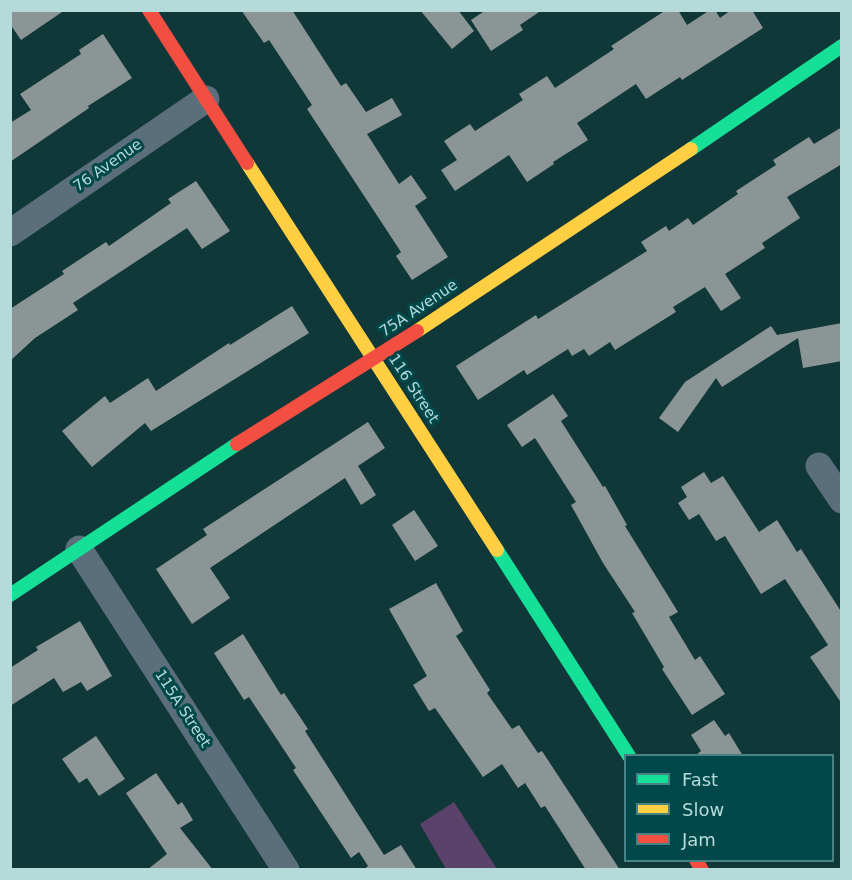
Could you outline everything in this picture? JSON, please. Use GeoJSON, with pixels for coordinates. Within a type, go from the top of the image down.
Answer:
{"type":"FeatureCollection","features":[{"type":"Feature","properties":{"kind":"street","name":"116 Street"},"geometry":{"type":"LineString","coordinates":[[148,10],[628,754]]}},
{"type":"Feature","properties":{"kind":"street","name":"75A Avenue"},"geometry":{"type":"LineString","coordinates":[[10,595],[233,447],[374,359],[842,46]]}},
{"type":"Feature","properties":{"kind":"street","name":"76 Avenue"},"geometry":{"type":"LineString","coordinates":[[10,233],[206,99]]}},
{"type":"Feature","properties":{"kind":"street"},"geometry":{"type":"LineString","coordinates":[[819,466],[842,500]]}},
{"type":"Feature","properties":{"kind":"street","name":"115A Street"},"geometry":{"type":"LineString","coordinates":[[80,549],[285,870]]}},
{"type":"Feature","properties":{"kind":"shaded area"},"geometry":{"type":"Polygon","coordinates":[[[454,802],[497,869],[446,869],[420,824],[454,802]]]}},
{"type":"Feature","properties":{"kind":"building"},"geometry":{"type":"Polygon","coordinates":[[[10,10],[65,10],[21,40],[10,24],[10,10]]]}},
{"type":"Feature","properties":{"kind":"building"},"geometry":{"type":"Polygon","coordinates":[[[241,10],[292,10],[341,86],[346,83],[366,112],[392,98],[402,115],[367,134],[399,184],[411,175],[427,198],[415,206],[448,257],[412,280],[396,256],[401,252],[307,109],[312,105],[269,40],[264,43],[241,10]]]}},
{"type":"Feature","properties":{"kind":"building"},"geometry":{"type":"Polygon","coordinates":[[[420,10],[458,10],[474,31],[452,49],[420,10]]]}},
{"type":"Feature","properties":{"kind":"building"},"geometry":{"type":"Polygon","coordinates":[[[486,10],[542,10],[520,25],[523,30],[491,51],[471,20],[486,10]]]}},
{"type":"Feature","properties":{"kind":"building"},"geometry":{"type":"Polygon","coordinates":[[[666,10],[678,10],[687,25],[710,10],[715,10],[720,18],[731,10],[752,10],[763,28],[682,80],[680,77],[646,99],[636,84],[577,123],[588,140],[527,182],[509,155],[455,191],[441,170],[457,160],[444,141],[470,124],[475,131],[523,100],[519,94],[547,76],[555,88],[614,49],[611,46],[666,10]]]}},
{"type":"Feature","properties":{"kind":"building"},"geometry":{"type":"Polygon","coordinates":[[[103,34],[132,78],[88,106],[89,108],[10,162],[10,123],[31,110],[20,94],[81,54],[79,50],[103,34]]]}},
{"type":"Feature","properties":{"kind":"building"},"geometry":{"type":"Polygon","coordinates":[[[842,127],[842,164],[787,197],[800,218],[762,243],[765,248],[725,274],[741,298],[721,311],[705,287],[673,307],[676,312],[615,350],[610,342],[589,356],[584,349],[572,356],[568,349],[527,375],[524,370],[478,400],[456,366],[536,315],[538,319],[647,251],[641,242],[666,226],[669,231],[688,218],[693,225],[738,194],[736,191],[776,165],[773,160],[809,137],[814,144],[842,127]]]}},
{"type":"Feature","properties":{"kind":"building"},"geometry":{"type":"Polygon","coordinates":[[[196,181],[230,231],[202,249],[187,228],[73,303],[78,310],[35,338],[10,361],[10,309],[64,274],[62,271],[106,242],[109,246],[171,203],[168,199],[196,181]]]}},
{"type":"Feature","properties":{"kind":"building"},"geometry":{"type":"Polygon","coordinates":[[[292,306],[309,333],[151,431],[145,423],[92,467],[62,431],[105,396],[110,403],[148,378],[156,391],[229,343],[230,345],[292,306]]]}},
{"type":"Feature","properties":{"kind":"building"},"geometry":{"type":"Polygon","coordinates":[[[842,323],[842,361],[803,368],[798,338],[722,387],[716,378],[678,432],[659,418],[685,382],[771,326],[777,335],[842,323]]]}},
{"type":"Feature","properties":{"kind":"building"},"geometry":{"type":"Polygon","coordinates":[[[553,394],[568,416],[561,421],[603,487],[605,486],[627,525],[625,526],[678,612],[669,617],[695,660],[700,656],[725,694],[692,715],[662,669],[664,667],[632,613],[635,612],[603,563],[571,505],[576,502],[535,438],[522,447],[507,425],[553,394]]]}},
{"type":"Feature","properties":{"kind":"building"},"geometry":{"type":"Polygon","coordinates":[[[368,422],[385,448],[358,466],[376,495],[361,505],[345,478],[210,568],[230,598],[192,624],[156,569],[207,535],[203,529],[368,422]]]}},
{"type":"Feature","properties":{"kind":"building"},"geometry":{"type":"Polygon","coordinates":[[[704,472],[711,483],[723,476],[759,532],[777,520],[797,552],[801,549],[842,613],[842,704],[810,657],[828,645],[785,579],[761,594],[725,536],[716,541],[699,514],[689,520],[678,503],[687,497],[681,487],[704,472]]]}},
{"type":"Feature","properties":{"kind":"building"},"geometry":{"type":"Polygon","coordinates":[[[414,510],[438,546],[415,561],[392,525],[414,510]]]}},
{"type":"Feature","properties":{"kind":"building"},"geometry":{"type":"Polygon","coordinates":[[[436,583],[463,631],[456,636],[490,690],[487,693],[512,729],[519,725],[538,753],[542,751],[620,870],[586,870],[545,806],[541,808],[525,783],[518,788],[502,764],[483,777],[435,708],[429,711],[413,685],[427,676],[389,609],[436,583]]]}},
{"type":"Feature","properties":{"kind":"building"},"geometry":{"type":"Polygon","coordinates":[[[80,621],[112,676],[87,691],[81,682],[63,692],[54,678],[10,706],[10,668],[38,650],[36,647],[80,621]]]}},
{"type":"Feature","properties":{"kind":"building"},"geometry":{"type":"Polygon","coordinates":[[[243,634],[281,695],[284,693],[308,729],[305,731],[384,855],[401,845],[417,870],[363,870],[368,866],[359,852],[351,858],[293,770],[296,768],[249,697],[244,700],[214,653],[243,634]]]}},
{"type":"Feature","properties":{"kind":"building"},"geometry":{"type":"Polygon","coordinates":[[[714,720],[725,736],[729,733],[742,754],[697,754],[701,751],[691,735],[714,720]]]}},
{"type":"Feature","properties":{"kind":"building"},"geometry":{"type":"Polygon","coordinates":[[[96,736],[125,779],[99,796],[87,778],[79,783],[62,759],[96,736]]]}},
{"type":"Feature","properties":{"kind":"building"},"geometry":{"type":"Polygon","coordinates":[[[156,773],[178,805],[182,802],[193,820],[180,828],[213,870],[147,870],[167,854],[126,793],[156,773]]]}},
{"type":"Feature","properties":{"kind":"traffic: fast"},"geometry":{"type":"LineString","coordinates":[[691,149],[842,46]]}},
{"type":"Feature","properties":{"kind":"traffic: fast"},"geometry":{"type":"LineString","coordinates":[[10,595],[237,444]]}},
{"type":"Feature","properties":{"kind":"traffic: fast"},"geometry":{"type":"LineString","coordinates":[[497,550],[628,754]]}},
{"type":"Feature","properties":{"kind":"traffic: slow"},"geometry":{"type":"LineString","coordinates":[[417,331],[691,149]]}},
{"type":"Feature","properties":{"kind":"traffic: slow"},"geometry":{"type":"LineString","coordinates":[[247,163],[497,550]]}},
{"type":"Feature","properties":{"kind":"traffic: jam"},"geometry":{"type":"LineString","coordinates":[[149,10],[247,163]]}},
{"type":"Feature","properties":{"kind":"traffic: jam"},"geometry":{"type":"LineString","coordinates":[[237,444],[417,331]]}},
{"type":"Feature","properties":{"kind":"traffic: jam"},"geometry":{"type":"LineString","coordinates":[[697,862],[702,870]]}}]}
